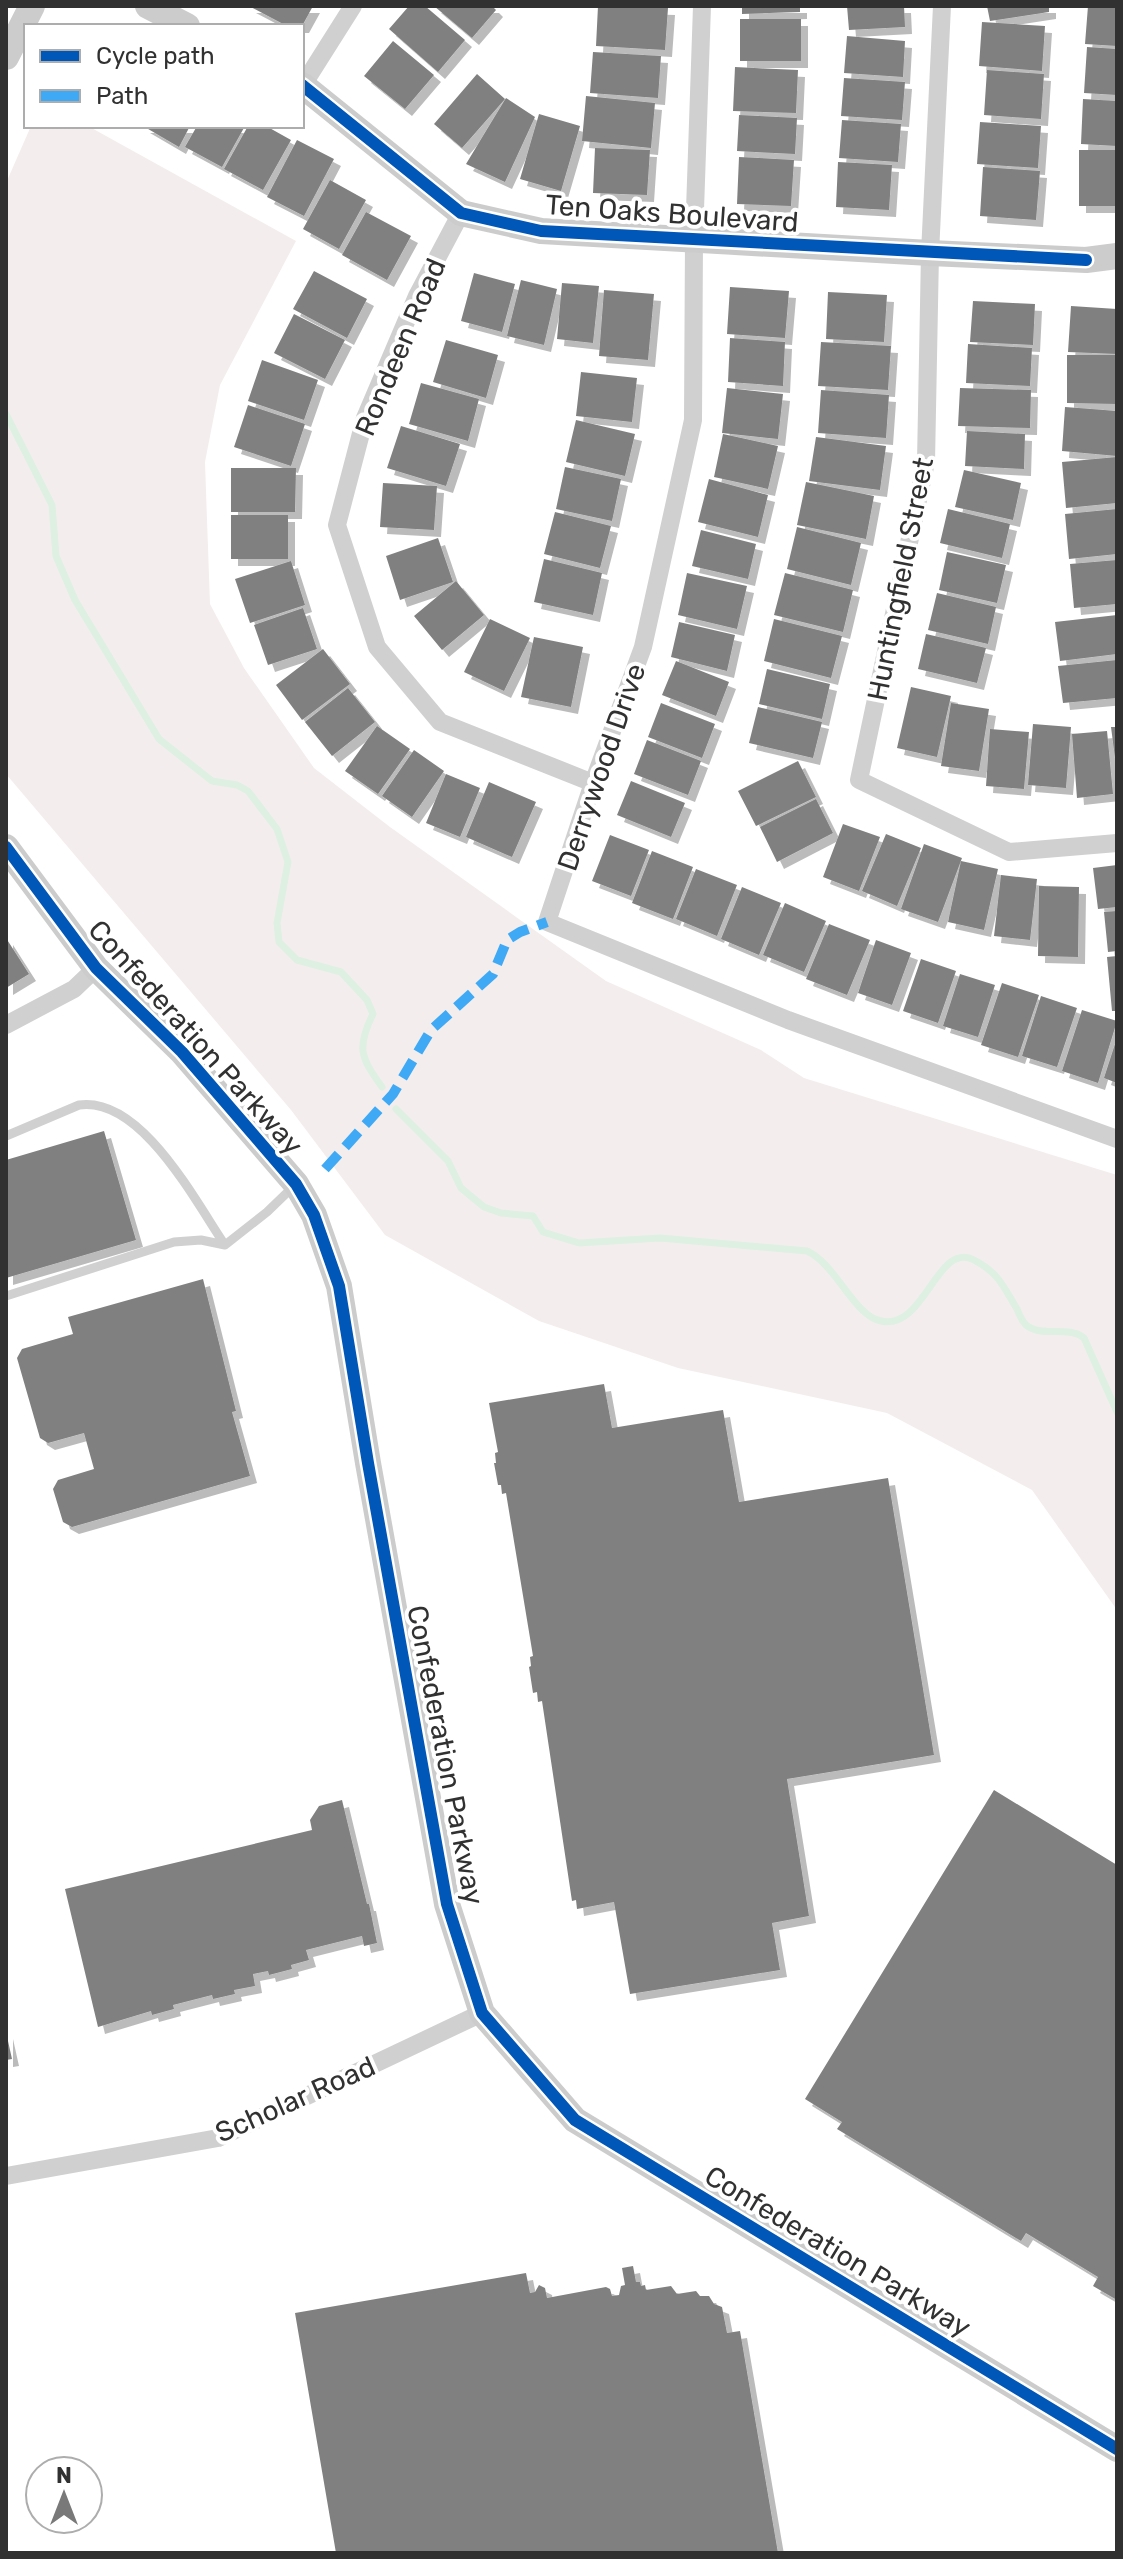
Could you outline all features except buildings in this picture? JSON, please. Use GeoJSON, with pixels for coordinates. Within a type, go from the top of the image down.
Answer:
{"type":"FeatureCollection","features":[{"type":"Feature","properties":{"kind":"street"},"geometry":{"type":"LineString","coordinates":[[6,57],[32,6]]}},
{"type":"Feature","properties":{"kind":"street"},"geometry":{"type":"LineString","coordinates":[[148,6],[183,24]]}},
{"type":"Feature","properties":{"kind":"street"},"geometry":{"type":"LineString","coordinates":[[304,82],[353,6]]}},
{"type":"Feature","properties":{"kind":"street","name":"Derrywood Drive"},"geometry":{"type":"LineString","coordinates":[[702,6],[694,239],[693,420],[643,647],[547,922],[788,1020],[1117,1139]]}},
{"type":"Feature","properties":{"kind":"street","name":"Huntingfield Street"},"geometry":{"type":"LineString","coordinates":[[942,6],[930,253],[926,462],[859,780],[1009,852],[1117,843]]}},
{"type":"Feature","properties":{"kind":"street","name":"Ten Oaks Boulevard"},"geometry":{"type":"LineString","coordinates":[[304,87],[461,213],[541,231],[1086,260],[1117,256]]}},
{"type":"Feature","properties":{"kind":"street","name":"Rondeen Road"},"geometry":{"type":"LineString","coordinates":[[461,213],[417,296],[365,418],[337,525],[377,647],[440,722],[593,783]]}},
{"type":"Feature","properties":{"kind":"street","name":"Ten Oaks Boulevard"},"geometry":{"type":"LineString","coordinates":[[1086,260],[1117,267]]}},
{"type":"Feature","properties":{"kind":"street","name":"Confederation Parkway"},"geometry":{"type":"LineString","coordinates":[[6,847],[96,968],[182,1052],[296,1184],[314,1215],[339,1286],[370,1479],[447,1904],[482,2013],[575,2120],[1117,2449]]}},
{"type":"Feature","properties":{"kind":"street"},"geometry":{"type":"LineString","coordinates":[[6,1025],[74,989],[96,968]]}},
{"type":"Feature","properties":{"kind":"street","name":"Scholar Road"},"geometry":{"type":"LineString","coordinates":[[6,2176],[218,2138],[482,2013]]}},
{"type":"Feature","properties":{"kind":"lane"},"geometry":{"type":"LineString","coordinates":[[6,1136],[79,1105],[90,1103],[106,1106],[131,1121],[146,1135],[177,1174],[225,1245]]}},
{"type":"Feature","properties":{"kind":"lane"},"geometry":{"type":"LineString","coordinates":[[6,1296],[174,1242],[201,1240],[225,1245],[296,1184]]}},
{"type":"Feature","properties":{"kind":"shaded area"},"geometry":{"type":"Polygon","coordinates":[[[30,128],[92,128],[296,241],[220,385],[205,462],[210,604],[244,668],[314,768],[390,827],[606,981],[761,1050],[804,1078],[1117,1175],[1117,1610],[1032,1490],[887,1413],[678,1368],[539,1321],[385,1235],[291,1110],[6,774],[6,183],[30,128]]]}},
{"type":"Feature","properties":{"kind":"waterway"},"geometry":{"type":"LineString","coordinates":[[6,414],[52,505],[56,556],[75,600],[159,739],[212,781],[237,785],[248,791],[277,829],[288,862],[277,923],[279,942],[297,960],[341,972],[367,1000],[373,1014],[364,1036],[363,1052],[382,1087]]}},
{"type":"Feature","properties":{"kind":"waterway"},"geometry":{"type":"LineString","coordinates":[[396,1109],[448,1161],[461,1188],[484,1207],[501,1213],[533,1216],[543,1232],[579,1243],[660,1238],[807,1251],[827,1267],[862,1310],[881,1321],[896,1320],[909,1313],[950,1262],[961,1257],[974,1260],[1000,1281],[1026,1325],[1040,1331],[1070,1332],[1084,1338],[1117,1412]]}},
{"type":"Feature","properties":{"kind":"marked path"},"geometry":{"type":"LineString","coordinates":[[325,1169],[393,1094],[431,1030],[493,974],[507,940],[547,922]]}},
{"type":"Feature","properties":{"kind":"cycle path"},"geometry":{"type":"LineString","coordinates":[[304,87],[461,213],[541,231],[1086,260]]}},
{"type":"Feature","properties":{"kind":"cycle path"},"geometry":{"type":"LineString","coordinates":[[6,847],[96,968],[182,1052],[296,1184],[314,1215],[339,1286],[447,1904],[482,2013],[575,2120],[1117,2449]]}}]}
